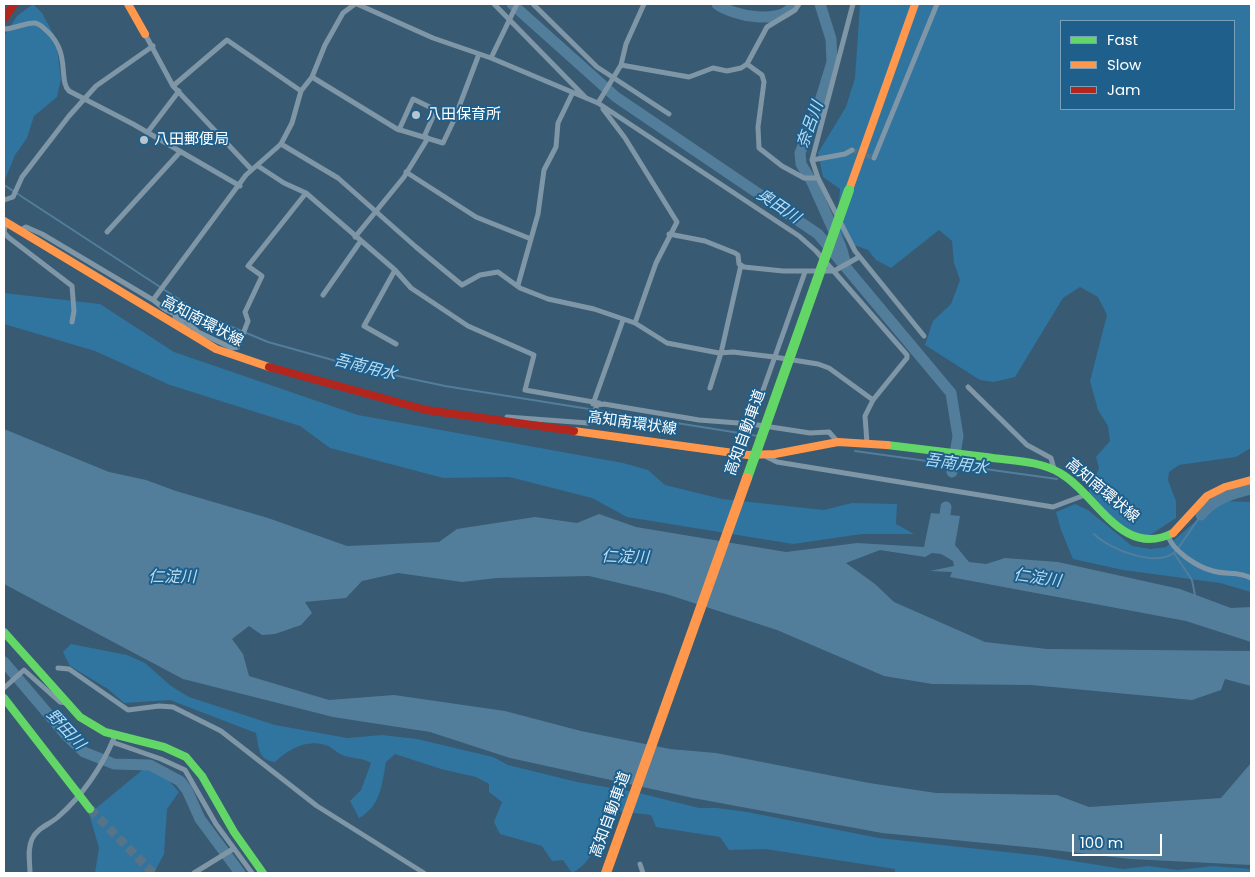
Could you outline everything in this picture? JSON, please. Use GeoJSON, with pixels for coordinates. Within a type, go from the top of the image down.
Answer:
{"type":"FeatureCollection","features":[{"type":"Feature","properties":{"kind":"main road"},"geometry":{"type":"LineString","coordinates":[[5,26],[14,4]]}},
{"type":"Feature","properties":{"kind":"main road"},"geometry":{"type":"LineString","coordinates":[[128,4],[146,34]]}},
{"type":"Feature","properties":{"kind":"main road","name":"高知自動車道"},"geometry":{"type":"LineString","coordinates":[[606,873],[915,4]]}},
{"type":"Feature","properties":{"kind":"main road","name":"高知南環状線"},"geometry":{"type":"LineString","coordinates":[[5,222],[216,349],[243,360],[426,410],[766,456],[793,453],[837,441],[1039,464],[1054,469],[1070,480],[1124,533],[1138,538],[1152,539],[1168,536]]}},
{"type":"Feature","properties":{"kind":"main road"},"geometry":{"type":"LineString","coordinates":[[1168,536],[1178,530],[1188,520],[1208,495],[1251,480]]}},
{"type":"Feature","properties":{"kind":"main road"},"geometry":{"type":"LineString","coordinates":[[4,632],[91,726],[113,740],[164,748],[186,758],[200,774],[234,832],[263,873]]}},
{"type":"Feature","properties":{"kind":"main road"},"geometry":{"type":"LineString","coordinates":[[4,698],[90,809]]}},
{"type":"Feature","properties":{"kind":"street"},"geometry":{"type":"LineString","coordinates":[[153,300],[251,169],[258,166],[281,144],[292,123],[301,92],[312,77],[325,45],[343,13],[356,4],[433,38],[492,58],[572,94],[587,99],[599,100],[784,225],[816,251],[907,355],[907,358],[873,400],[865,416],[867,443]]}},
{"type":"Feature","properties":{"kind":"street"},"geometry":{"type":"LineString","coordinates":[[494,4],[587,99]]}},
{"type":"Feature","properties":{"kind":"street"},"geometry":{"type":"LineString","coordinates":[[492,58],[517,4]]}},
{"type":"Feature","properties":{"kind":"street"},"geometry":{"type":"LineString","coordinates":[[533,4],[597,67],[669,114]]}},
{"type":"Feature","properties":{"kind":"street"},"geometry":{"type":"LineString","coordinates":[[599,100],[621,65],[626,44],[644,4]]}},
{"type":"Feature","properties":{"kind":"street"},"geometry":{"type":"LineString","coordinates":[[621,65],[689,78],[713,68],[727,71],[747,64],[767,27],[796,10],[799,4]]}},
{"type":"Feature","properties":{"kind":"street"},"geometry":{"type":"LineString","coordinates":[[853,4],[812,160],[818,178],[859,257],[924,336]]}},
{"type":"Feature","properties":{"kind":"street"},"geometry":{"type":"LineString","coordinates":[[874,158],[937,4]]}},
{"type":"Feature","properties":{"kind":"street"},"geometry":{"type":"LineString","coordinates":[[5,26],[40,25],[54,37],[62,52],[65,87],[240,186]]}},
{"type":"Feature","properties":{"kind":"street"},"geometry":{"type":"LineString","coordinates":[[146,34],[174,86],[251,169]]}},
{"type":"Feature","properties":{"kind":"street"},"geometry":{"type":"LineString","coordinates":[[174,86],[227,40],[301,92]]}},
{"type":"Feature","properties":{"kind":"street"},"geometry":{"type":"LineString","coordinates":[[4,200],[13,197],[18,183],[69,116],[96,86],[153,46]]}},
{"type":"Feature","properties":{"kind":"street"},"geometry":{"type":"LineString","coordinates":[[312,77],[399,130],[442,143],[454,120],[479,54]]}},
{"type":"Feature","properties":{"kind":"street"},"geometry":{"type":"LineString","coordinates":[[747,64],[762,75],[764,82],[758,127],[759,148],[804,178],[818,178]]}},
{"type":"Feature","properties":{"kind":"street"},"geometry":{"type":"LineString","coordinates":[[147,133],[179,91]]}},
{"type":"Feature","properties":{"kind":"street"},"geometry":{"type":"LineString","coordinates":[[518,285],[538,214],[544,170],[556,147],[558,123],[572,94]]}},
{"type":"Feature","properties":{"kind":"street"},"geometry":{"type":"LineString","coordinates":[[355,237],[406,172],[426,137],[436,110],[412,98],[399,130]]}},
{"type":"Feature","properties":{"kind":"street"},"geometry":{"type":"LineString","coordinates":[[599,100],[674,214],[677,222],[669,234],[656,263],[635,323]]}},
{"type":"Feature","properties":{"kind":"street"},"geometry":{"type":"LineString","coordinates":[[281,144],[338,178],[423,253],[462,284],[480,275],[498,272],[518,285],[548,299],[594,309],[635,323],[667,343],[721,353],[774,356],[818,364],[829,368],[873,400]]}},
{"type":"Feature","properties":{"kind":"street"},"geometry":{"type":"LineString","coordinates":[[812,160],[845,154],[852,150]]}},
{"type":"Feature","properties":{"kind":"street"},"geometry":{"type":"LineString","coordinates":[[107,232],[180,152]]}},
{"type":"Feature","properties":{"kind":"street"},"geometry":{"type":"LineString","coordinates":[[258,166],[284,183],[306,192],[360,242],[395,270],[411,288],[468,326],[534,355],[525,390],[596,404],[699,420],[751,424],[810,433],[829,432],[837,441]]}},
{"type":"Feature","properties":{"kind":"street"},"geometry":{"type":"LineString","coordinates":[[406,172],[476,217],[531,240]]}},
{"type":"Feature","properties":{"kind":"street"},"geometry":{"type":"LineString","coordinates":[[164,308],[186,320],[198,332],[232,348],[238,347],[248,321],[245,312],[262,276],[248,266],[306,192]]}},
{"type":"Feature","properties":{"kind":"street"},"geometry":{"type":"LineString","coordinates":[[5,222],[4,232],[8,237],[72,286],[74,311],[72,322]]}},
{"type":"Feature","properties":{"kind":"street"},"geometry":{"type":"LineString","coordinates":[[834,224],[845,229]]}},
{"type":"Feature","properties":{"kind":"street"},"geometry":{"type":"LineString","coordinates":[[19,231],[26,227],[42,234],[153,300],[185,325],[190,335]]}},
{"type":"Feature","properties":{"kind":"street"},"geometry":{"type":"LineString","coordinates":[[669,234],[704,241],[735,253],[741,265],[721,353],[710,388]]}},
{"type":"Feature","properties":{"kind":"street"},"geometry":{"type":"LineString","coordinates":[[323,295],[360,242]]}},
{"type":"Feature","properties":{"kind":"street"},"geometry":{"type":"LineString","coordinates":[[741,265],[783,271],[834,271],[859,257]]}},
{"type":"Feature","properties":{"kind":"street"},"geometry":{"type":"LineString","coordinates":[[395,270],[364,326],[396,344]]}},
{"type":"Feature","properties":{"kind":"street"},"geometry":{"type":"LineString","coordinates":[[751,424],[805,272]]}},
{"type":"Feature","properties":{"kind":"street"},"geometry":{"type":"LineString","coordinates":[[453,414],[591,422],[623,320]]}},
{"type":"Feature","properties":{"kind":"street"},"geometry":{"type":"LineString","coordinates":[[968,388],[1027,445],[1051,458],[1054,469]]}},
{"type":"Feature","properties":{"kind":"street"},"geometry":{"type":"LineString","coordinates":[[766,456],[776,462],[1053,508],[1085,495]]}},
{"type":"Feature","properties":{"kind":"street"},"geometry":{"type":"LineString","coordinates":[[1168,536],[1174,547],[1191,560],[1213,571],[1245,574],[1251,578]]}},
{"type":"Feature","properties":{"kind":"street"},"geometry":{"type":"LineString","coordinates":[[58,668],[69,669],[128,710],[159,706],[173,707],[221,732],[317,806],[424,873]]}},
{"type":"Feature","properties":{"kind":"street"},"geometry":{"type":"LineString","coordinates":[[4,688],[25,671],[60,702],[68,703]]}},
{"type":"Feature","properties":{"kind":"street"},"geometry":{"type":"LineString","coordinates":[[30,873],[29,854],[34,836],[42,826],[58,816],[79,794],[102,766],[113,740],[161,758],[185,770],[231,850],[252,873]]}},
{"type":"Feature","properties":{"kind":"street"},"geometry":{"type":"LineString","coordinates":[[194,873],[231,850]]}},
{"type":"Feature","properties":{"kind":"street"},"geometry":{"type":"LineString","coordinates":[[640,864],[643,873]]}},
{"type":"Feature","properties":{"kind":"shaded area"},"geometry":{"type":"Polygon","coordinates":[[[33,4],[42,13],[56,39],[61,79],[57,97],[34,116],[27,138],[15,155],[5,180],[4,36],[17,16],[33,4]]]}},
{"type":"Feature","properties":{"kind":"shaded area"},"geometry":{"type":"Polygon","coordinates":[[[860,4],[1251,4],[1251,448],[1236,457],[1179,465],[1169,472],[1168,480],[1176,501],[1176,518],[1147,537],[1129,530],[1108,514],[1088,493],[1099,468],[1096,457],[1110,441],[1108,426],[1098,410],[1090,381],[1107,315],[1098,297],[1080,287],[1063,298],[1015,377],[994,382],[980,380],[925,345],[933,321],[951,304],[960,280],[954,263],[952,241],[939,230],[891,268],[876,260],[868,250],[849,243],[837,229],[840,189],[823,177],[818,153],[846,107],[855,78],[860,4]]]}},
{"type":"Feature","properties":{"kind":"shaded area"},"geometry":{"type":"Polygon","coordinates":[[[4,293],[100,304],[174,352],[358,415],[623,463],[648,470],[665,485],[722,499],[824,510],[852,503],[897,504],[896,524],[914,534],[862,534],[793,544],[627,517],[592,498],[509,477],[443,478],[330,448],[300,426],[170,385],[95,351],[4,324],[4,293]]]}},
{"type":"Feature","properties":{"kind":"shaded area"},"geometry":{"type":"Polygon","coordinates":[[[1225,501],[1251,502],[1251,592],[1220,583],[1123,570],[1073,559],[1056,512],[1075,504],[1088,510],[1132,546],[1151,549],[1166,547],[1210,509],[1225,501]]]}},
{"type":"Feature","properties":{"kind":"shaded area"},"geometry":{"type":"Polygon","coordinates":[[[71,644],[127,655],[145,663],[171,686],[189,697],[275,725],[347,738],[382,735],[417,739],[493,757],[508,765],[577,782],[635,792],[699,808],[747,812],[879,838],[1042,856],[1123,869],[1149,866],[1178,870],[1212,866],[1251,869],[1251,873],[895,873],[895,869],[765,849],[729,850],[720,837],[656,827],[651,815],[609,810],[592,854],[580,868],[572,873],[563,860],[552,861],[542,846],[500,834],[494,822],[502,802],[489,792],[489,784],[476,777],[441,769],[395,754],[386,762],[382,786],[376,801],[359,818],[350,801],[361,790],[371,763],[342,755],[328,746],[314,743],[293,749],[275,762],[269,761],[260,752],[256,733],[170,700],[124,703],[108,689],[70,666],[63,652],[71,644]]]}},
{"type":"Feature","properties":{"kind":"shaded area"},"geometry":{"type":"Polygon","coordinates":[[[146,767],[163,774],[179,792],[167,809],[164,854],[154,873],[95,873],[99,848],[89,814],[146,767]]]}},
{"type":"Feature","properties":{"kind":"water","name":"仁淀川"},"geometry":{"type":"Polygon","coordinates":[[[4,429],[109,472],[146,480],[176,491],[268,518],[347,546],[439,542],[457,529],[535,517],[577,523],[599,514],[636,527],[786,552],[857,543],[924,547],[931,513],[960,516],[955,545],[969,562],[986,564],[1005,558],[1058,562],[1180,589],[1231,608],[1251,607],[1251,642],[1186,621],[950,577],[952,572],[930,571],[954,566],[953,561],[941,554],[932,553],[925,557],[880,550],[846,563],[875,584],[894,602],[985,642],[1047,649],[1251,651],[1251,686],[1225,679],[1221,690],[1192,700],[1031,685],[932,684],[884,676],[777,630],[666,594],[589,576],[497,578],[462,582],[398,573],[362,581],[346,598],[305,602],[312,613],[301,625],[275,634],[262,635],[249,626],[232,639],[243,654],[249,676],[329,700],[394,695],[505,711],[581,731],[670,749],[716,753],[869,783],[936,793],[1057,795],[1089,807],[1221,798],[1251,763],[1251,865],[1130,859],[882,833],[693,798],[510,758],[430,732],[333,717],[183,679],[4,584],[4,429]]]}},
{"type":"Feature","properties":{"kind":"waterway","name":"奥田川"},"geometry":{"type":"LineString","coordinates":[[512,4],[616,97],[818,234],[951,393],[958,436],[952,472]]}},
{"type":"Feature","properties":{"kind":"waterway","name":"奈呂川"},"geometry":{"type":"LineString","coordinates":[[717,4],[734,12],[757,17],[779,15],[788,11],[794,4]]}},
{"type":"Feature","properties":{"kind":"waterway","name":"奈呂川"},"geometry":{"type":"LineString","coordinates":[[820,4],[831,39],[832,62],[817,111],[800,153],[801,164],[812,182],[841,247],[846,264]]}},
{"type":"Feature","properties":{"kind":"waterway","name":"吾南用水"},"geometry":{"type":"LineString","coordinates":[[4,185],[203,315],[268,342],[365,369],[445,386],[758,436]]}},
{"type":"Feature","properties":{"kind":"waterway","name":"吾南用水"},"geometry":{"type":"LineString","coordinates":[[855,451],[1057,479]]}},
{"type":"Feature","properties":{"kind":"waterway"},"geometry":{"type":"LineString","coordinates":[[1201,515],[1211,505],[1223,498],[1251,489]]}},
{"type":"Feature","properties":{"kind":"waterway","name":"奥田川"},"geometry":{"type":"LineString","coordinates":[[943,528],[946,507]]}},
{"type":"Feature","properties":{"kind":"waterway"},"geometry":{"type":"LineString","coordinates":[[1179,547],[1201,515]]}},
{"type":"Feature","properties":{"kind":"waterway"},"geometry":{"type":"LineString","coordinates":[[1094,534],[1111,546],[1134,555],[1158,558],[1168,556],[1176,551]]}},
{"type":"Feature","properties":{"kind":"waterway"},"geometry":{"type":"LineString","coordinates":[[1174,553],[1192,580],[1195,595]]}},
{"type":"Feature","properties":{"kind":"waterway","name":"野田川"},"geometry":{"type":"LineString","coordinates":[[4,662],[66,735],[84,752],[114,764],[150,765],[180,781],[187,790],[200,819],[240,873]]}},
{"type":"Feature","properties":{"kind":"tunnel"},"geometry":{"type":"LineString","coordinates":[[852,150],[874,158]]}},
{"type":"Feature","properties":{"kind":"tunnel"},"geometry":{"type":"LineString","coordinates":[[90,809],[153,873]]}},
{"type":"Feature","properties":{"kind":"traffic: fast"},"geometry":{"type":"LineString","coordinates":[[747,478],[849,190]]}},
{"type":"Feature","properties":{"kind":"traffic: fast"},"geometry":{"type":"LineString","coordinates":[[887,445],[1043,466],[1060,473],[1073,483],[1111,521],[1124,531],[1139,538],[1155,539],[1173,533]]}},
{"type":"Feature","properties":{"kind":"traffic: fast"},"geometry":{"type":"LineString","coordinates":[[4,632],[80,717],[105,732],[164,747],[186,757],[202,776],[234,832],[263,873]]}},
{"type":"Feature","properties":{"kind":"traffic: fast"},"geometry":{"type":"LineString","coordinates":[[4,698],[90,809]]}},
{"type":"Feature","properties":{"kind":"traffic: slow"},"geometry":{"type":"LineString","coordinates":[[128,4],[145,34]]}},
{"type":"Feature","properties":{"kind":"traffic: slow"},"geometry":{"type":"LineString","coordinates":[[849,190],[915,4]]}},
{"type":"Feature","properties":{"kind":"traffic: slow"},"geometry":{"type":"LineString","coordinates":[[4,221],[216,349],[269,367]]}},
{"type":"Feature","properties":{"kind":"traffic: slow"},"geometry":{"type":"LineString","coordinates":[[574,431],[748,455],[775,454],[838,442],[887,445]]}},
{"type":"Feature","properties":{"kind":"traffic: slow"},"geometry":{"type":"LineString","coordinates":[[606,873],[747,478]]}},
{"type":"Feature","properties":{"kind":"traffic: slow"},"geometry":{"type":"LineString","coordinates":[[1173,533],[1207,496],[1225,487],[1251,480]]}},
{"type":"Feature","properties":{"kind":"traffic: jam"},"geometry":{"type":"LineString","coordinates":[[4,19],[14,4]]}},
{"type":"Feature","properties":{"kind":"traffic: jam"},"geometry":{"type":"LineString","coordinates":[[269,367],[426,410],[574,431]]}},
{"type":"Feature","properties":{"kind":"place","name":"八田保育所"},"geometry":{"type":"Point","coordinates":[416,115]}},
{"type":"Feature","properties":{"kind":"place","name":"八田郵便局"},"geometry":{"type":"Point","coordinates":[144,140]}}]}
